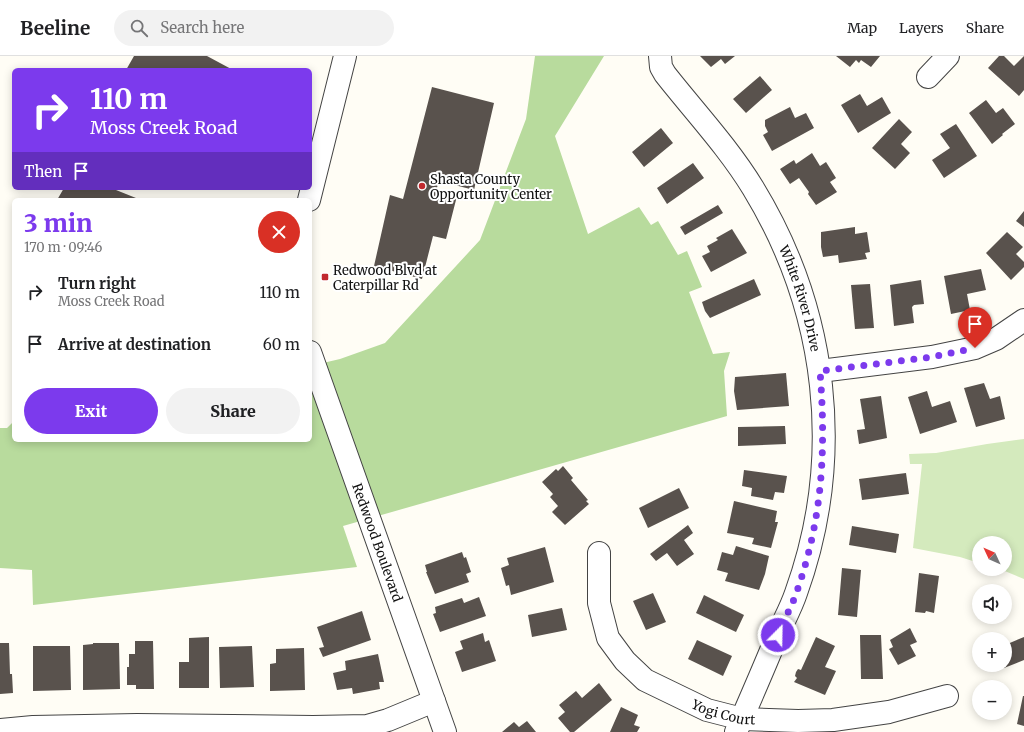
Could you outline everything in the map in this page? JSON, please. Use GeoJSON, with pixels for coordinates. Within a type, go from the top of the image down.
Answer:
{"type":"FeatureCollection","features":[{"type":"Feature","properties":{"kind":"street"},"geometry":{"type":"LineString","coordinates":[[312,188],[345,56]]}},
{"type":"Feature","properties":{"kind":"street","name":"White River Drive"},"geometry":{"type":"LineString","coordinates":[[660,56],[661,67],[665,74],[733,158],[752,186],[779,234],[795,273],[812,328],[820,371],[824,447],[817,521],[796,594],[739,726]]}},
{"type":"Feature","properties":{"kind":"street"},"geometry":{"type":"LineString","coordinates":[[928,78],[948,56]]}},
{"type":"Feature","properties":{"kind":"street"},"geometry":{"type":"LineString","coordinates":[[820,371],[932,357],[975,348],[996,339],[1024,320]]}},
{"type":"Feature","properties":{"kind":"street","name":"Redwood Boulevard"},"geometry":{"type":"LineString","coordinates":[[312,358],[445,732]]}},
{"type":"Feature","properties":{"kind":"street","name":"Yogi Court"},"geometry":{"type":"LineString","coordinates":[[599,553],[599,603],[608,638],[625,661],[638,674],[659,687],[739,726],[798,721],[833,720],[889,712],[947,696]]}},
{"type":"Feature","properties":{"kind":"street"},"geometry":{"type":"LineString","coordinates":[[0,730],[33,727],[138,725],[313,728],[367,726],[388,720],[434,701]]}},
{"type":"Feature","properties":{"kind":"green space"},"geometry":{"type":"Polygon","coordinates":[[[535,56],[604,56],[555,136],[588,234],[639,207],[651,225],[658,221],[678,255],[687,251],[702,287],[689,292],[713,354],[730,352],[724,371],[727,416],[343,526],[357,567],[33,605],[32,570],[0,568],[0,428],[7,428],[12,423],[12,442],[312,442],[312,366],[340,359],[385,343],[480,240],[526,119],[535,56]]]}},
{"type":"Feature","properties":{"kind":"green space"},"geometry":{"type":"Polygon","coordinates":[[[1024,439],[1024,579],[1012,574],[1012,536],[972,536],[972,561],[913,548],[922,464],[910,464],[909,454],[936,453],[1024,439]]]}},
{"type":"Feature","properties":{"kind":"building"},"geometry":{"type":"Polygon","coordinates":[[[134,56],[207,56],[229,68],[127,68],[134,56]]]}},
{"type":"Feature","properties":{"kind":"building"},"geometry":{"type":"Polygon","coordinates":[[[700,56],[735,56],[725,64],[721,59],[711,67],[700,56]]]}},
{"type":"Feature","properties":{"kind":"building"},"geometry":{"type":"Polygon","coordinates":[[[836,56],[880,56],[871,67],[861,60],[859,63],[856,60],[850,67],[836,56]]]}},
{"type":"Feature","properties":{"kind":"building"},"geometry":{"type":"Polygon","coordinates":[[[999,56],[1004,56],[1014,66],[1024,56],[1024,90],[1019,96],[988,68],[999,56]]]}},
{"type":"Feature","properties":{"kind":"building"},"geometry":{"type":"Polygon","coordinates":[[[760,76],[772,90],[746,113],[733,99],[760,76]]]}},
{"type":"Feature","properties":{"kind":"building","name":"Shasta County Opportunity Center"},"geometry":{"type":"Polygon","coordinates":[[[432,87],[494,103],[474,190],[439,181],[436,191],[457,196],[446,239],[433,236],[422,279],[374,266],[390,195],[403,199],[432,87]]]}},
{"type":"Feature","properties":{"kind":"building"},"geometry":{"type":"Polygon","coordinates":[[[860,94],[867,106],[882,97],[891,113],[858,133],[841,105],[860,94]]]}},
{"type":"Feature","properties":{"kind":"building"},"geometry":{"type":"Polygon","coordinates":[[[986,100],[996,113],[1003,108],[1015,124],[992,144],[969,113],[986,100]]]}},
{"type":"Feature","properties":{"kind":"building"},"geometry":{"type":"Polygon","coordinates":[[[790,107],[795,118],[806,113],[814,128],[772,151],[763,135],[768,132],[765,126],[765,120],[790,107]]]}},
{"type":"Feature","properties":{"kind":"building"},"geometry":{"type":"Polygon","coordinates":[[[899,119],[912,132],[901,144],[910,153],[895,169],[872,148],[899,119]]]}},
{"type":"Feature","properties":{"kind":"building"},"geometry":{"type":"Polygon","coordinates":[[[956,124],[977,156],[944,178],[932,160],[950,148],[940,134],[956,124]]]}},
{"type":"Feature","properties":{"kind":"building"},"geometry":{"type":"Polygon","coordinates":[[[661,128],[673,143],[644,167],[632,152],[661,128]]]}},
{"type":"Feature","properties":{"kind":"building"},"geometry":{"type":"Polygon","coordinates":[[[812,153],[820,166],[826,162],[836,178],[830,182],[837,192],[816,205],[799,178],[790,184],[780,169],[794,160],[796,164],[812,153]]]}},
{"type":"Feature","properties":{"kind":"building"},"geometry":{"type":"Polygon","coordinates":[[[693,163],[704,178],[667,204],[657,188],[693,163]]]}},
{"type":"Feature","properties":{"kind":"building"},"geometry":{"type":"Polygon","coordinates":[[[63,190],[116,190],[136,198],[58,198],[63,190]]]}},
{"type":"Feature","properties":{"kind":"building"},"geometry":{"type":"Polygon","coordinates":[[[718,205],[723,213],[685,235],[680,227],[718,205]]]}},
{"type":"Feature","properties":{"kind":"building"},"geometry":{"type":"Polygon","coordinates":[[[1024,211],[1024,227],[1016,221],[1024,211]]]}},
{"type":"Feature","properties":{"kind":"building"},"geometry":{"type":"Polygon","coordinates":[[[855,227],[855,234],[867,232],[870,252],[865,253],[867,259],[839,263],[838,255],[823,257],[821,232],[855,227]]]}},
{"type":"Feature","properties":{"kind":"building"},"geometry":{"type":"Polygon","coordinates":[[[732,229],[747,253],[711,272],[702,256],[710,252],[707,246],[718,240],[716,238],[732,229]]]}},
{"type":"Feature","properties":{"kind":"building"},"geometry":{"type":"Polygon","coordinates":[[[1007,232],[1023,247],[1016,254],[1024,262],[1024,267],[1011,280],[986,253],[1007,232]]]}},
{"type":"Feature","properties":{"kind":"building"},"geometry":{"type":"Polygon","coordinates":[[[981,269],[986,290],[967,294],[970,310],[951,314],[944,276],[981,269]]]}},
{"type":"Feature","properties":{"kind":"building"},"geometry":{"type":"Polygon","coordinates":[[[754,279],[761,295],[710,318],[705,311],[702,302],[754,279]]]}},
{"type":"Feature","properties":{"kind":"building"},"geometry":{"type":"Polygon","coordinates":[[[921,280],[924,304],[914,305],[912,307],[914,323],[894,326],[890,285],[921,280]]]}},
{"type":"Feature","properties":{"kind":"building"},"geometry":{"type":"Polygon","coordinates":[[[870,284],[874,328],[855,329],[851,285],[870,284]]]}},
{"type":"Feature","properties":{"kind":"building"},"geometry":{"type":"Polygon","coordinates":[[[786,373],[789,406],[737,410],[734,391],[735,377],[786,373]]]}},
{"type":"Feature","properties":{"kind":"building"},"geometry":{"type":"Polygon","coordinates":[[[984,383],[990,399],[1000,396],[1005,419],[976,427],[964,388],[984,383]]]}},
{"type":"Feature","properties":{"kind":"building"},"geometry":{"type":"Polygon","coordinates":[[[927,391],[932,407],[950,401],[957,422],[920,434],[908,397],[927,391]]]}},
{"type":"Feature","properties":{"kind":"building"},"geometry":{"type":"Polygon","coordinates":[[[881,396],[887,438],[859,444],[857,430],[865,429],[860,399],[881,396]]]}},
{"type":"Feature","properties":{"kind":"building"},"geometry":{"type":"Polygon","coordinates":[[[785,426],[786,444],[738,446],[738,427],[785,426]]]}},
{"type":"Feature","properties":{"kind":"building"},"geometry":{"type":"Polygon","coordinates":[[[563,466],[573,478],[571,480],[588,500],[586,501],[589,504],[565,525],[552,512],[558,506],[550,497],[553,494],[542,482],[556,469],[558,471],[563,466]]]}},
{"type":"Feature","properties":{"kind":"building"},"geometry":{"type":"Polygon","coordinates":[[[744,470],[787,476],[784,493],[775,492],[773,500],[751,496],[752,488],[742,486],[744,470]]]}},
{"type":"Feature","properties":{"kind":"building"},"geometry":{"type":"Polygon","coordinates":[[[906,473],[909,494],[862,500],[859,479],[906,473]]]}},
{"type":"Feature","properties":{"kind":"building"},"geometry":{"type":"Polygon","coordinates":[[[679,488],[689,508],[648,528],[639,508],[679,488]]]}},
{"type":"Feature","properties":{"kind":"building"},"geometry":{"type":"Polygon","coordinates":[[[734,501],[777,511],[775,522],[778,522],[771,548],[752,544],[754,538],[727,533],[734,501]]]}},
{"type":"Feature","properties":{"kind":"building"},"geometry":{"type":"Polygon","coordinates":[[[688,525],[693,533],[684,540],[694,554],[677,566],[667,553],[656,561],[650,554],[688,525]]]}},
{"type":"Feature","properties":{"kind":"building"},"geometry":{"type":"Polygon","coordinates":[[[852,526],[899,534],[896,553],[849,545],[852,526]]]}},
{"type":"Feature","properties":{"kind":"building"},"geometry":{"type":"Polygon","coordinates":[[[736,546],[769,556],[765,574],[759,590],[725,581],[728,573],[717,570],[722,552],[733,555],[736,546]]]}},
{"type":"Feature","properties":{"kind":"building"},"geometry":{"type":"Polygon","coordinates":[[[545,547],[554,582],[511,595],[509,585],[506,586],[501,568],[509,565],[507,558],[545,547]]]}},
{"type":"Feature","properties":{"kind":"building"},"geometry":{"type":"Polygon","coordinates":[[[462,552],[464,558],[466,557],[471,572],[466,574],[469,582],[435,594],[426,572],[425,565],[462,552]]]}},
{"type":"Feature","properties":{"kind":"building"},"geometry":{"type":"Polygon","coordinates":[[[842,568],[861,570],[857,617],[838,615],[842,568]]]}},
{"type":"Feature","properties":{"kind":"building"},"geometry":{"type":"Polygon","coordinates":[[[919,573],[939,576],[934,613],[926,611],[925,613],[915,612],[919,573]]]}},
{"type":"Feature","properties":{"kind":"building"},"geometry":{"type":"Polygon","coordinates":[[[653,593],[666,622],[646,630],[633,601],[653,593]]]}},
{"type":"Feature","properties":{"kind":"building"},"geometry":{"type":"Polygon","coordinates":[[[704,595],[744,615],[736,632],[696,613],[704,595]]]}},
{"type":"Feature","properties":{"kind":"building"},"geometry":{"type":"Polygon","coordinates":[[[479,597],[486,616],[440,632],[433,614],[436,613],[435,607],[462,598],[464,603],[479,597]]]}},
{"type":"Feature","properties":{"kind":"building"},"geometry":{"type":"Polygon","coordinates":[[[562,608],[567,630],[532,637],[528,615],[562,608]]]}},
{"type":"Feature","properties":{"kind":"building"},"geometry":{"type":"Polygon","coordinates":[[[362,611],[371,640],[323,657],[319,648],[324,647],[317,627],[362,611]]]}},
{"type":"Feature","properties":{"kind":"building"},"geometry":{"type":"Polygon","coordinates":[[[910,628],[917,642],[910,645],[916,656],[898,665],[889,649],[893,647],[890,640],[910,628]]]}},
{"type":"Feature","properties":{"kind":"building"},"geometry":{"type":"Polygon","coordinates":[[[483,633],[485,642],[489,640],[496,661],[462,672],[455,652],[463,649],[460,641],[483,633]]]}},
{"type":"Feature","properties":{"kind":"building"},"geometry":{"type":"Polygon","coordinates":[[[860,635],[881,635],[883,679],[861,679],[860,635]]]}},
{"type":"Feature","properties":{"kind":"building"},"geometry":{"type":"Polygon","coordinates":[[[209,637],[209,688],[179,688],[179,662],[189,662],[189,638],[209,637]]]}},
{"type":"Feature","properties":{"kind":"building"},"geometry":{"type":"Polygon","coordinates":[[[816,637],[835,646],[825,667],[836,671],[825,695],[794,682],[797,678],[795,676],[796,672],[798,669],[801,670],[816,637]]]}},
{"type":"Feature","properties":{"kind":"building"},"geometry":{"type":"Polygon","coordinates":[[[1024,637],[1024,660],[1012,665],[1012,642],[1024,637]]]}},
{"type":"Feature","properties":{"kind":"building"},"geometry":{"type":"Polygon","coordinates":[[[697,640],[732,656],[723,676],[688,659],[697,640]]]}},
{"type":"Feature","properties":{"kind":"building"},"geometry":{"type":"Polygon","coordinates":[[[135,641],[153,641],[154,689],[136,689],[136,685],[127,685],[129,654],[135,654],[135,641]]]}},
{"type":"Feature","properties":{"kind":"building"},"geometry":{"type":"Polygon","coordinates":[[[0,643],[9,643],[10,674],[12,674],[13,693],[0,694],[0,643]]]}},
{"type":"Feature","properties":{"kind":"building"},"geometry":{"type":"Polygon","coordinates":[[[93,643],[119,643],[120,689],[83,690],[83,645],[93,643]]]}},
{"type":"Feature","properties":{"kind":"building"},"geometry":{"type":"Polygon","coordinates":[[[33,646],[70,646],[71,690],[33,691],[33,646]]]}},
{"type":"Feature","properties":{"kind":"building"},"geometry":{"type":"Polygon","coordinates":[[[252,646],[254,687],[220,688],[219,647],[252,646]]]}},
{"type":"Feature","properties":{"kind":"building"},"geometry":{"type":"Polygon","coordinates":[[[304,648],[305,690],[270,691],[270,664],[276,663],[276,649],[304,648]]]}},
{"type":"Feature","properties":{"kind":"building"},"geometry":{"type":"Polygon","coordinates":[[[378,654],[384,682],[379,682],[380,689],[353,694],[352,688],[337,690],[333,673],[346,670],[345,661],[378,654]]]}},
{"type":"Feature","properties":{"kind":"building"},"geometry":{"type":"Polygon","coordinates":[[[599,683],[612,700],[574,732],[570,732],[558,718],[565,712],[559,705],[576,691],[582,698],[599,683]]]}},
{"type":"Feature","properties":{"kind":"building"},"geometry":{"type":"Polygon","coordinates":[[[1024,696],[1024,726],[1017,724],[1024,696]]]}},
{"type":"Feature","properties":{"kind":"building"},"geometry":{"type":"Polygon","coordinates":[[[621,707],[638,715],[634,725],[640,727],[637,732],[610,732],[621,707]]]}},
{"type":"Feature","properties":{"kind":"building"},"geometry":{"type":"Polygon","coordinates":[[[527,721],[536,732],[502,732],[514,722],[519,727],[527,721]]]}},
{"type":"Feature","properties":{"kind":"place","name":"Shasta County Opportunity Center"},"geometry":{"type":"Point","coordinates":[422,186]}},
{"type":"Feature","properties":{"kind":"place","name":"Redwood Blvd at Caterpillar Rd"},"geometry":{"type":"Point","coordinates":[325,277]}},
{"type":"Feature","properties":{"kind":"route"},"geometry":{"type":"LineString","coordinates":[[778,635],[796,594],[817,521],[824,447],[820,371],[932,357],[975,348]]}}]}
